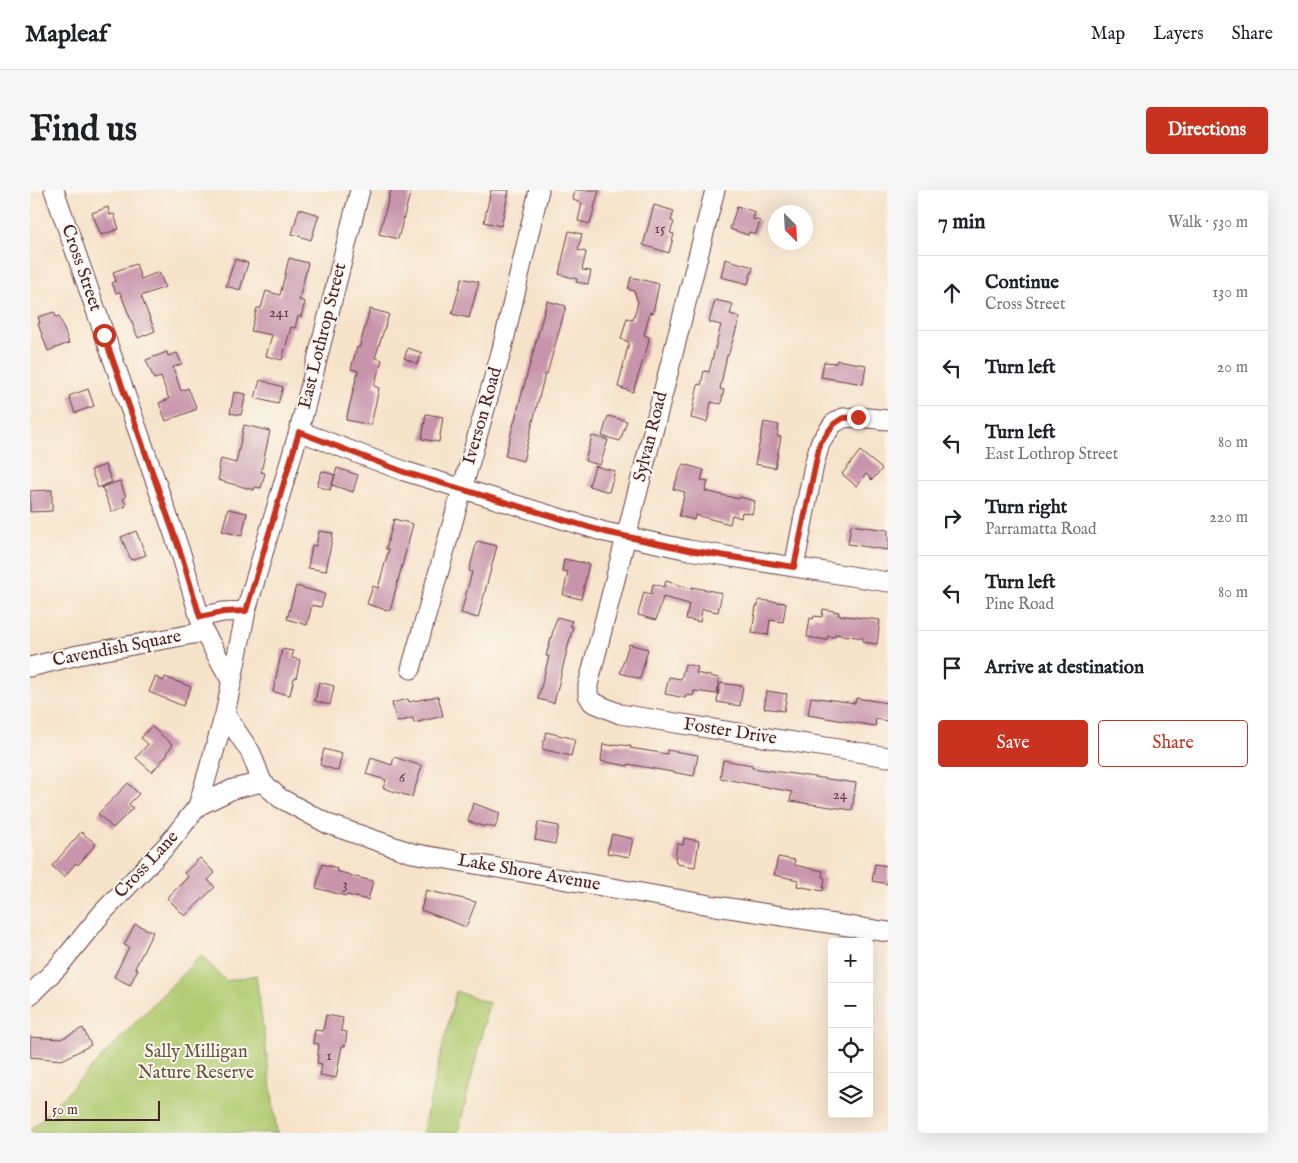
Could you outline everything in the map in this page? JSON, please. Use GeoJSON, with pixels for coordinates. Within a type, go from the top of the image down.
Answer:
{"type":"FeatureCollection","features":[{"type":"Feature","properties":{"kind":"street","name":"Cross Street"},"geometry":{"type":"LineString","coordinates":[[54,190],[179,548],[202,625],[232,682]]}},
{"type":"Feature","properties":{"kind":"street","name":"East Lothrop Street"},"geometry":{"type":"LineString","coordinates":[[225,714],[246,611],[299,432],[360,190]]}},
{"type":"Feature","properties":{"kind":"street","name":"Iverson Road"},"geometry":{"type":"LineString","coordinates":[[411,669],[502,349],[539,190]]}},
{"type":"Feature","properties":{"kind":"street","name":"Sylvan Road"},"geometry":{"type":"LineString","coordinates":[[588,685],[715,190]]}},
{"type":"Feature","properties":{"kind":"street"},"geometry":{"type":"LineString","coordinates":[[794,567],[820,443],[834,424],[843,418],[858,417],[888,420]]}},
{"type":"Feature","properties":{"kind":"street"},"geometry":{"type":"LineString","coordinates":[[299,432],[404,472],[605,532],[689,550],[888,582]]}},
{"type":"Feature","properties":{"kind":"street","name":"Cavendish Square"},"geometry":{"type":"LineString","coordinates":[[30,667],[78,655],[149,644],[202,625],[223,612],[246,611]]}},
{"type":"Feature","properties":{"kind":"street","name":"Foster Drive"},"geometry":{"type":"LineString","coordinates":[[588,685],[588,695],[592,702],[620,714],[888,758]]}},
{"type":"Feature","properties":{"kind":"street","name":"Lake Shore Avenue"},"geometry":{"type":"LineString","coordinates":[[225,714],[251,753],[262,782],[280,798],[328,824],[412,853],[716,906],[888,932]]}},
{"type":"Feature","properties":{"kind":"street","name":"Cross Lane"},"geometry":{"type":"LineString","coordinates":[[30,994],[58,967],[103,912],[169,843],[198,806],[225,714]]}},
{"type":"Feature","properties":{"kind":"street"},"geometry":{"type":"LineString","coordinates":[[198,806],[233,789],[262,782]]}},
{"type":"Feature","properties":{"kind":"green space","name":"Sally Milligan Nature Reserve"},"geometry":{"type":"Polygon","coordinates":[[[201,955],[226,981],[256,975],[277,1133],[30,1133],[30,1131],[201,955]]]}},
{"type":"Feature","properties":{"kind":"green space"},"geometry":{"type":"Polygon","coordinates":[[[456,991],[489,1003],[458,1133],[422,1133],[456,991]]]}},
{"type":"Feature","properties":{"kind":"building"},"geometry":{"type":"Polygon","coordinates":[[[391,190],[411,190],[398,239],[379,234],[391,190]]]}},
{"type":"Feature","properties":{"kind":"building"},"geometry":{"type":"Polygon","coordinates":[[[491,190],[509,190],[501,226],[484,222],[491,190]]]}},
{"type":"Feature","properties":{"kind":"building"},"geometry":{"type":"Polygon","coordinates":[[[575,190],[599,190],[590,224],[578,221],[582,203],[573,200],[575,190]]]}},
{"type":"Feature","properties":{"kind":"building"},"geometry":{"type":"Polygon","coordinates":[[[654,205],[674,211],[671,221],[674,222],[670,233],[674,234],[669,253],[643,245],[654,205]]]}},
{"type":"Feature","properties":{"kind":"building"},"geometry":{"type":"Polygon","coordinates":[[[737,206],[755,212],[753,219],[760,221],[756,234],[749,232],[748,235],[730,229],[737,206]]]}},
{"type":"Feature","properties":{"kind":"building"},"geometry":{"type":"Polygon","coordinates":[[[108,207],[110,215],[114,214],[119,229],[101,235],[92,213],[108,207]]]}},
{"type":"Feature","properties":{"kind":"building"},"geometry":{"type":"Polygon","coordinates":[[[299,209],[319,215],[311,240],[292,234],[299,209]]]}},
{"type":"Feature","properties":{"kind":"building"},"geometry":{"type":"Polygon","coordinates":[[[569,231],[582,234],[578,250],[586,252],[582,270],[591,271],[588,284],[576,282],[577,279],[559,274],[569,231]]]}},
{"type":"Feature","properties":{"kind":"building"},"geometry":{"type":"Polygon","coordinates":[[[289,258],[308,263],[299,300],[305,302],[301,317],[298,316],[295,328],[291,327],[282,360],[266,356],[272,335],[251,331],[257,308],[261,308],[266,291],[280,295],[289,258]]]}},
{"type":"Feature","properties":{"kind":"building"},"geometry":{"type":"Polygon","coordinates":[[[235,259],[248,263],[240,290],[226,286],[235,259]]]}},
{"type":"Feature","properties":{"kind":"building"},"geometry":{"type":"Polygon","coordinates":[[[725,259],[753,267],[748,284],[721,277],[725,259]]]}},
{"type":"Feature","properties":{"kind":"building"},"geometry":{"type":"Polygon","coordinates":[[[136,264],[141,279],[159,272],[165,287],[141,296],[155,331],[138,338],[120,292],[116,293],[112,283],[116,281],[113,272],[136,264]]]}},
{"type":"Feature","properties":{"kind":"building"},"geometry":{"type":"Polygon","coordinates":[[[631,277],[659,284],[653,313],[650,312],[644,335],[649,337],[648,345],[633,392],[618,387],[629,342],[621,339],[627,318],[633,320],[638,302],[634,291],[628,289],[631,277]]]}},
{"type":"Feature","properties":{"kind":"building"},"geometry":{"type":"Polygon","coordinates":[[[462,278],[479,282],[469,318],[452,314],[462,278]]]}},
{"type":"Feature","properties":{"kind":"building"},"geometry":{"type":"Polygon","coordinates":[[[715,300],[733,304],[730,314],[740,317],[727,355],[720,389],[724,390],[721,404],[711,402],[707,422],[691,418],[698,384],[701,385],[704,371],[709,372],[721,325],[709,322],[715,300]]]}},
{"type":"Feature","properties":{"kind":"building"},"geometry":{"type":"Polygon","coordinates":[[[547,301],[566,306],[547,374],[545,374],[523,461],[505,456],[547,301]]]}},
{"type":"Feature","properties":{"kind":"building"},"geometry":{"type":"Polygon","coordinates":[[[370,309],[389,314],[375,358],[382,360],[374,386],[379,388],[371,425],[346,420],[358,371],[351,369],[370,309]]]}},
{"type":"Feature","properties":{"kind":"building"},"geometry":{"type":"Polygon","coordinates":[[[54,312],[56,317],[59,316],[69,343],[48,351],[38,324],[40,323],[38,317],[54,312]]]}},
{"type":"Feature","properties":{"kind":"building"},"geometry":{"type":"Polygon","coordinates":[[[408,348],[422,353],[417,364],[404,358],[408,348]]]}},
{"type":"Feature","properties":{"kind":"building"},"geometry":{"type":"Polygon","coordinates":[[[167,352],[168,356],[177,353],[182,364],[173,367],[181,391],[188,388],[197,409],[166,421],[159,403],[169,399],[161,377],[154,379],[146,360],[167,352]]]}},
{"type":"Feature","properties":{"kind":"building"},"geometry":{"type":"Polygon","coordinates":[[[837,360],[866,365],[863,384],[821,377],[824,362],[836,363],[837,360]]]}},
{"type":"Feature","properties":{"kind":"building"},"geometry":{"type":"Polygon","coordinates":[[[260,380],[283,387],[278,404],[255,398],[260,380]]]}},
{"type":"Feature","properties":{"kind":"building"},"geometry":{"type":"Polygon","coordinates":[[[88,389],[94,406],[75,413],[69,396],[88,389]]]}},
{"type":"Feature","properties":{"kind":"building"},"geometry":{"type":"Polygon","coordinates":[[[234,392],[246,394],[241,415],[230,413],[234,392]]]}},
{"type":"Feature","properties":{"kind":"building"},"geometry":{"type":"Polygon","coordinates":[[[426,414],[443,417],[439,442],[422,439],[426,414]]]}},
{"type":"Feature","properties":{"kind":"building"},"geometry":{"type":"Polygon","coordinates":[[[608,416],[627,421],[620,441],[602,436],[608,416]]]}},
{"type":"Feature","properties":{"kind":"building"},"geometry":{"type":"Polygon","coordinates":[[[764,422],[779,425],[777,436],[781,437],[775,468],[755,464],[764,422]]]}},
{"type":"Feature","properties":{"kind":"building"},"geometry":{"type":"Polygon","coordinates":[[[244,425],[270,431],[261,472],[265,473],[261,488],[255,487],[254,490],[218,480],[221,459],[236,463],[244,425]]]}},
{"type":"Feature","properties":{"kind":"building"},"geometry":{"type":"Polygon","coordinates":[[[592,436],[608,440],[600,465],[585,461],[592,436]]]}},
{"type":"Feature","properties":{"kind":"building"},"geometry":{"type":"Polygon","coordinates":[[[860,451],[882,469],[872,480],[866,474],[856,486],[842,474],[860,451]]]}},
{"type":"Feature","properties":{"kind":"building"},"geometry":{"type":"Polygon","coordinates":[[[683,464],[704,470],[701,480],[708,481],[705,491],[755,501],[752,514],[742,512],[741,518],[732,515],[730,524],[695,515],[694,520],[679,516],[685,492],[673,489],[683,464]]]}},
{"type":"Feature","properties":{"kind":"building"},"geometry":{"type":"Polygon","coordinates":[[[105,465],[112,482],[98,488],[91,470],[105,465]]]}},
{"type":"Feature","properties":{"kind":"building"},"geometry":{"type":"Polygon","coordinates":[[[595,466],[615,471],[609,492],[589,486],[595,466]]]}},
{"type":"Feature","properties":{"kind":"building"},"geometry":{"type":"Polygon","coordinates":[[[337,468],[358,475],[353,492],[332,485],[337,468]]]}},
{"type":"Feature","properties":{"kind":"building"},"geometry":{"type":"Polygon","coordinates":[[[322,471],[335,475],[330,490],[317,486],[322,471]]]}},
{"type":"Feature","properties":{"kind":"building"},"geometry":{"type":"Polygon","coordinates":[[[120,481],[126,497],[123,498],[126,506],[112,512],[102,487],[120,481]]]}},
{"type":"Feature","properties":{"kind":"building"},"geometry":{"type":"Polygon","coordinates":[[[52,490],[52,511],[30,512],[30,491],[52,490]]]}},
{"type":"Feature","properties":{"kind":"building"},"geometry":{"type":"Polygon","coordinates":[[[228,509],[247,513],[242,536],[222,531],[228,509]]]}},
{"type":"Feature","properties":{"kind":"building"},"geometry":{"type":"Polygon","coordinates":[[[394,519],[413,524],[390,611],[367,604],[373,586],[378,588],[389,549],[386,549],[394,519]]]}},
{"type":"Feature","properties":{"kind":"building"},"geometry":{"type":"Polygon","coordinates":[[[851,525],[888,530],[888,550],[848,544],[851,525]]]}},
{"type":"Feature","properties":{"kind":"building"},"geometry":{"type":"Polygon","coordinates":[[[136,531],[146,555],[131,560],[121,537],[136,531]]]}},
{"type":"Feature","properties":{"kind":"building"},"geometry":{"type":"Polygon","coordinates":[[[319,531],[333,533],[326,571],[308,568],[312,545],[316,546],[319,531]]]}},
{"type":"Feature","properties":{"kind":"building"},"geometry":{"type":"Polygon","coordinates":[[[477,541],[497,546],[478,618],[461,613],[472,572],[469,571],[477,541]]]}},
{"type":"Feature","properties":{"kind":"building"},"geometry":{"type":"Polygon","coordinates":[[[564,559],[589,564],[581,599],[563,595],[568,572],[562,571],[564,559]]]}},
{"type":"Feature","properties":{"kind":"building"},"geometry":{"type":"Polygon","coordinates":[[[666,581],[692,589],[692,587],[722,593],[718,612],[702,609],[700,622],[686,619],[689,604],[663,597],[656,620],[638,615],[644,592],[651,594],[653,584],[664,587],[666,581]]]}},
{"type":"Feature","properties":{"kind":"building"},"geometry":{"type":"Polygon","coordinates":[[[296,586],[325,594],[321,607],[312,605],[307,625],[287,619],[296,586]]]}},
{"type":"Feature","properties":{"kind":"building"},"geometry":{"type":"Polygon","coordinates":[[[759,600],[786,603],[783,622],[770,620],[768,635],[752,633],[756,606],[758,606],[759,600]]]}},
{"type":"Feature","properties":{"kind":"building"},"geometry":{"type":"Polygon","coordinates":[[[823,609],[839,612],[838,615],[880,620],[877,644],[863,642],[863,638],[835,634],[835,637],[828,636],[827,640],[807,637],[810,618],[813,619],[814,616],[822,617],[823,609]]]}},
{"type":"Feature","properties":{"kind":"building"},"geometry":{"type":"Polygon","coordinates":[[[557,617],[572,621],[570,626],[573,626],[554,703],[538,699],[549,656],[546,656],[557,617]]]}},
{"type":"Feature","properties":{"kind":"building"},"geometry":{"type":"Polygon","coordinates":[[[629,644],[648,649],[640,679],[620,673],[629,644]]]}},
{"type":"Feature","properties":{"kind":"building"},"geometry":{"type":"Polygon","coordinates":[[[282,649],[293,651],[292,658],[300,660],[290,695],[273,692],[282,649]]]}},
{"type":"Feature","properties":{"kind":"building"},"geometry":{"type":"Polygon","coordinates":[[[685,664],[698,667],[696,673],[719,678],[717,694],[694,691],[693,696],[686,695],[685,698],[665,694],[669,677],[681,679],[685,664]]]}},
{"type":"Feature","properties":{"kind":"building"},"geometry":{"type":"Polygon","coordinates":[[[155,677],[164,681],[165,677],[191,687],[183,706],[149,692],[155,677]]]}},
{"type":"Feature","properties":{"kind":"building"},"geometry":{"type":"Polygon","coordinates":[[[319,682],[334,686],[330,705],[315,701],[319,682]]]}},
{"type":"Feature","properties":{"kind":"building"},"geometry":{"type":"Polygon","coordinates":[[[720,683],[743,686],[740,706],[717,702],[720,683]]]}},
{"type":"Feature","properties":{"kind":"building"},"geometry":{"type":"Polygon","coordinates":[[[767,691],[787,694],[784,711],[764,708],[767,691]]]}},
{"type":"Feature","properties":{"kind":"building"},"geometry":{"type":"Polygon","coordinates":[[[438,696],[443,716],[414,723],[413,718],[397,722],[392,703],[408,699],[409,702],[438,696]]]}},
{"type":"Feature","properties":{"kind":"building"},"geometry":{"type":"Polygon","coordinates":[[[811,697],[855,703],[856,698],[888,703],[888,721],[876,719],[875,726],[808,715],[811,697]]]}},
{"type":"Feature","properties":{"kind":"building"},"geometry":{"type":"Polygon","coordinates":[[[151,726],[173,745],[166,753],[168,754],[152,772],[136,758],[148,744],[141,738],[151,726]]]}},
{"type":"Feature","properties":{"kind":"building"},"geometry":{"type":"Polygon","coordinates":[[[546,732],[575,739],[571,756],[542,749],[546,732]]]}},
{"type":"Feature","properties":{"kind":"building"},"geometry":{"type":"Polygon","coordinates":[[[603,744],[631,746],[630,748],[667,754],[667,750],[698,755],[694,776],[601,761],[603,744]]]}},
{"type":"Feature","properties":{"kind":"building"},"geometry":{"type":"Polygon","coordinates":[[[324,749],[342,754],[338,771],[320,765],[324,749]]]}},
{"type":"Feature","properties":{"kind":"building"},"geometry":{"type":"Polygon","coordinates":[[[394,757],[422,766],[412,797],[383,788],[386,780],[366,774],[371,758],[392,765],[394,757]]]}},
{"type":"Feature","properties":{"kind":"building"},"geometry":{"type":"Polygon","coordinates":[[[723,760],[752,765],[752,768],[856,783],[852,810],[790,801],[792,792],[720,778],[723,760]]]}},
{"type":"Feature","properties":{"kind":"building"},"geometry":{"type":"Polygon","coordinates":[[[128,783],[139,794],[129,804],[133,808],[113,828],[98,814],[128,783]]]}},
{"type":"Feature","properties":{"kind":"building"},"geometry":{"type":"Polygon","coordinates":[[[473,803],[500,813],[495,828],[486,825],[485,827],[468,821],[473,803]]]}},
{"type":"Feature","properties":{"kind":"building"},"geometry":{"type":"Polygon","coordinates":[[[538,822],[559,826],[555,844],[535,840],[538,822]]]}},
{"type":"Feature","properties":{"kind":"building"},"geometry":{"type":"Polygon","coordinates":[[[81,832],[96,844],[78,865],[76,863],[64,877],[52,866],[81,832]]]}},
{"type":"Feature","properties":{"kind":"building"},"geometry":{"type":"Polygon","coordinates":[[[612,834],[633,839],[629,857],[607,853],[612,834]]]}},
{"type":"Feature","properties":{"kind":"building"},"geometry":{"type":"Polygon","coordinates":[[[684,838],[699,841],[695,867],[677,864],[675,859],[677,844],[683,845],[684,838]]]}},
{"type":"Feature","properties":{"kind":"building"},"geometry":{"type":"Polygon","coordinates":[[[778,857],[795,860],[794,865],[823,871],[822,877],[825,878],[823,891],[797,886],[798,880],[774,875],[778,857]]]}},
{"type":"Feature","properties":{"kind":"building"},"geometry":{"type":"Polygon","coordinates":[[[200,858],[215,873],[208,880],[215,887],[185,916],[167,898],[188,877],[184,873],[200,858]]]}},
{"type":"Feature","properties":{"kind":"building"},"geometry":{"type":"Polygon","coordinates":[[[322,864],[337,868],[336,871],[351,876],[373,881],[368,900],[316,888],[322,864]]]}},
{"type":"Feature","properties":{"kind":"building"},"geometry":{"type":"Polygon","coordinates":[[[875,864],[888,866],[888,884],[872,881],[875,864]]]}},
{"type":"Feature","properties":{"kind":"building"},"geometry":{"type":"Polygon","coordinates":[[[426,890],[476,902],[466,927],[421,910],[426,890]]]}},
{"type":"Feature","properties":{"kind":"building"},"geometry":{"type":"Polygon","coordinates":[[[135,924],[153,932],[135,968],[138,969],[130,985],[114,977],[129,947],[124,945],[135,924]]]}},
{"type":"Feature","properties":{"kind":"building"},"geometry":{"type":"Polygon","coordinates":[[[326,1015],[343,1018],[341,1031],[347,1032],[345,1046],[342,1046],[336,1078],[320,1075],[322,1064],[317,1063],[319,1044],[313,1043],[315,1030],[323,1031],[326,1015]]]}},
{"type":"Feature","properties":{"kind":"building"},"geometry":{"type":"Polygon","coordinates":[[[83,1028],[91,1045],[62,1060],[30,1057],[30,1037],[61,1039],[83,1028]]]}},
{"type":"Feature","properties":{"kind":"route"},"geometry":{"type":"LineString","coordinates":[[104,335],[182,557],[200,617],[223,612],[246,611],[299,432],[404,472],[605,532],[689,550],[794,567],[820,443],[834,424],[843,418],[858,417]]}}]}
